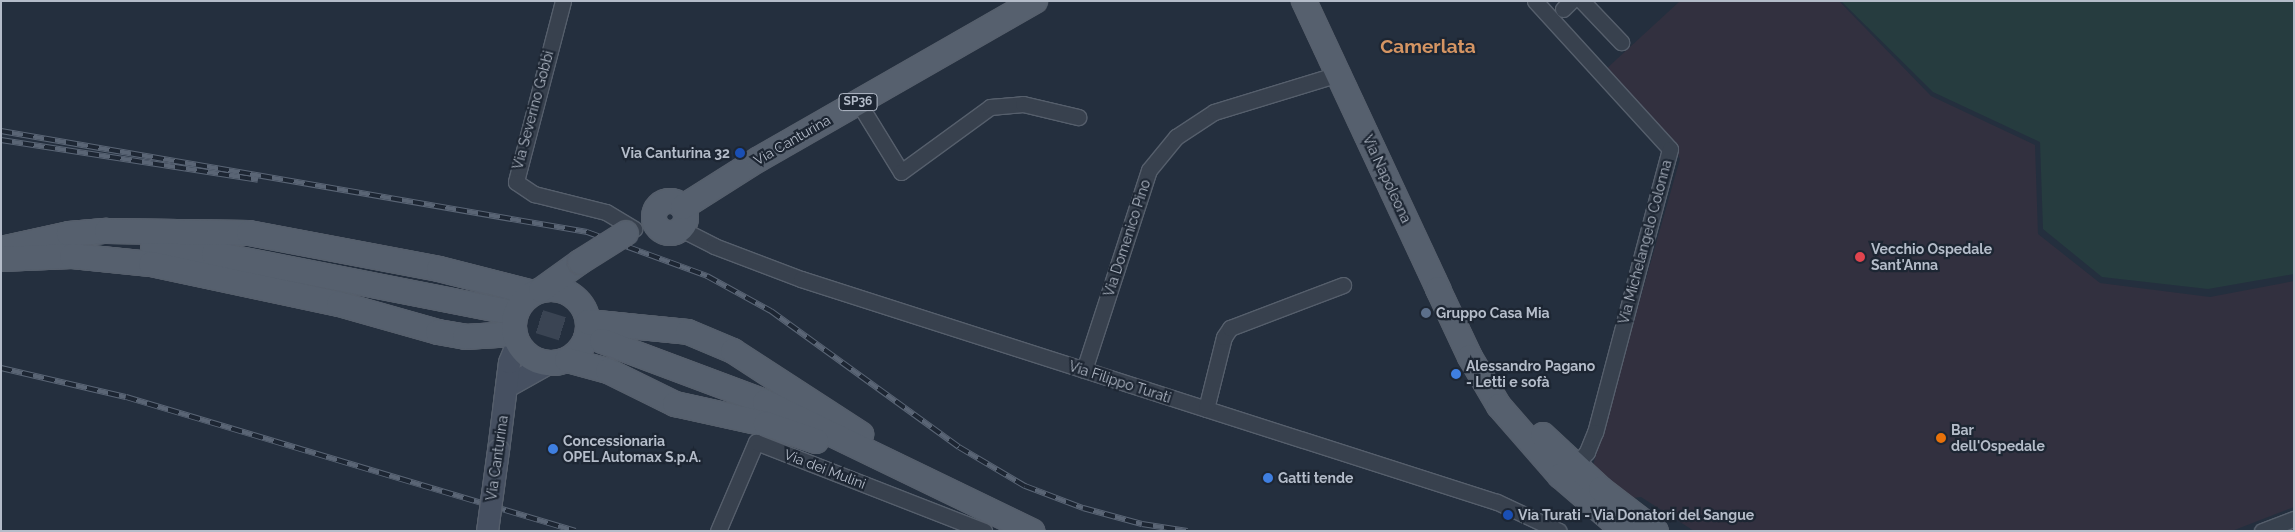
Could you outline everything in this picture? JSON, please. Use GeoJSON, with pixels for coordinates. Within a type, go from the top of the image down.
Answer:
{"type":"FeatureCollection","features":[{"type":"Feature","properties":{"kind":"main road","name":"Via Canturina"},"geometry":{"type":"LineString","coordinates":[[682,218],[758,159],[1035,1]]}},
{"type":"Feature","properties":{"kind":"main road","name":"Via Napoleona"},"geometry":{"type":"LineString","coordinates":[[1304,1],[1470,357],[1499,406],[1540,453],[1588,502],[1624,531]]}},
{"type":"Feature","properties":{"kind":"main road"},"geometry":{"type":"LineString","coordinates":[[682,218],[673,201],[664,202],[638,227],[580,262],[537,292],[517,310],[516,338],[529,357],[608,372],[675,404],[766,424],[930,482]]}},
{"type":"Feature","properties":{"kind":"main road"},"geometry":{"type":"LineString","coordinates":[[1,259],[71,245],[107,231],[249,233],[439,268],[537,292],[561,290],[578,300]]}},
{"type":"Feature","properties":{"kind":"main road"},"geometry":{"type":"LineString","coordinates":[[71,245],[339,304],[438,332],[465,337],[516,338]]}},
{"type":"Feature","properties":{"kind":"main road"},"geometry":{"type":"LineString","coordinates":[[1,250],[71,245],[158,246],[214,254],[505,310]]}},
{"type":"Feature","properties":{"kind":"main road"},"geometry":{"type":"LineString","coordinates":[[507,386],[558,362],[584,344],[588,322],[578,300],[576,277],[580,262]]}},
{"type":"Feature","properties":{"kind":"main road"},"geometry":{"type":"LineString","coordinates":[[588,322],[688,332],[733,352],[903,459],[930,482]]}},
{"type":"Feature","properties":{"kind":"main road","name":"Via Canturina"},"geometry":{"type":"LineString","coordinates":[[487,531],[509,362],[516,338]]}},
{"type":"Feature","properties":{"kind":"main road"},"geometry":{"type":"LineString","coordinates":[[602,341],[765,402],[1032,531]]}},
{"type":"Feature","properties":{"kind":"main road","name":"Via Napoleona"},"geometry":{"type":"LineString","coordinates":[[1470,357],[1528,422],[1575,466],[1656,531]]}},
{"type":"Feature","properties":{"kind":"main road","name":"Via Napoleona"},"geometry":{"type":"LineString","coordinates":[[1540,453],[1575,466]]}},
{"type":"Feature","properties":{"kind":"street","name":"Via Severino Gobbi"},"geometry":{"type":"LineString","coordinates":[[563,1],[515,176],[526,190],[595,209],[638,227]]}},
{"type":"Feature","properties":{"kind":"street","name":"Via Michelangelo Colonna"},"geometry":{"type":"LineString","coordinates":[[1535,1],[1670,149],[1595,432],[1588,452],[1575,466]]}},
{"type":"Feature","properties":{"kind":"street"},"geometry":{"type":"LineString","coordinates":[[1582,1],[1621,42]]}},
{"type":"Feature","properties":{"kind":"street","name":"Via Domenico Pino"},"geometry":{"type":"LineString","coordinates":[[1084,370],[1149,170],[1176,137],[1214,112],[1338,74]]}},
{"type":"Feature","properties":{"kind":"street"},"geometry":{"type":"LineString","coordinates":[[858,102],[901,172],[990,107],[1023,104],[1078,117]]}},
{"type":"Feature","properties":{"kind":"street","name":"Via Filippo Turati"},"geometry":{"type":"LineString","coordinates":[[682,218],[714,246],[801,279],[1497,502],[1534,524],[1559,531]]}},
{"type":"Feature","properties":{"kind":"street"},"geometry":{"type":"LineString","coordinates":[[1206,409],[1224,337],[1230,328],[1343,285]]}},
{"type":"Feature","properties":{"kind":"street","name":"Via dei Mulini"},"geometry":{"type":"LineString","coordinates":[[718,531],[756,442],[984,531]]}},
{"type":"Feature","properties":{"kind":"street"},"geometry":{"type":"LineString","coordinates":[[2262,531],[2294,519]]}},
{"type":"Feature","properties":{"kind":"shaded area","name":"Vecchio Ospedale Sant'Anna"},"geometry":{"type":"Polygon","coordinates":[[[1680,1],[1839,1],[1931,96],[2035,145],[2038,234],[2100,283],[2210,297],[2294,281],[2294,507],[2232,531],[1694,531],[1641,497],[1625,499],[1592,469],[1680,159],[1675,148],[1605,70],[1680,1]]]}},
{"type":"Feature","properties":{"kind":"green space"},"geometry":{"type":"Polygon","coordinates":[[[1841,1],[2294,1],[2294,274],[2208,289],[2102,277],[2043,229],[2040,142],[1933,92],[1841,1]]]}},
{"type":"Feature","properties":{"kind":"tunnel"},"geometry":{"type":"LineString","coordinates":[[505,311],[602,341]]}},
{"type":"Feature","properties":{"kind":"railway"},"geometry":{"type":"LineString","coordinates":[[1,131],[587,232],[707,276],[771,311],[959,447],[1025,486],[1083,508],[1142,524],[1187,531]]}},
{"type":"Feature","properties":{"kind":"railway"},"geometry":{"type":"LineString","coordinates":[[1,140],[258,180]]}},
{"type":"Feature","properties":{"kind":"railway"},"geometry":{"type":"LineString","coordinates":[[1,368],[126,397],[575,531]]}},
{"type":"Feature","properties":{"kind":"place","name":"Via Canturina 32"},"geometry":{"type":"Point","coordinates":[740,153]}},
{"type":"Feature","properties":{"kind":"place","name":"Vecchio Ospedale Sant'Anna"},"geometry":{"type":"Point","coordinates":[1860,257]}},
{"type":"Feature","properties":{"kind":"place","name":"Gruppo Casa Mia"},"geometry":{"type":"Point","coordinates":[1426,313]}},
{"type":"Feature","properties":{"kind":"place","name":"Alessandro Pagano - Letti e sofà"},"geometry":{"type":"Point","coordinates":[1456,374]}},
{"type":"Feature","properties":{"kind":"place","name":"Bar dell'Ospedale"},"geometry":{"type":"Point","coordinates":[1941,438]}},
{"type":"Feature","properties":{"kind":"place","name":"Concessionaria OPEL Automax S.p.A."},"geometry":{"type":"Point","coordinates":[553,449]}},
{"type":"Feature","properties":{"kind":"place","name":"Gatti tende"},"geometry":{"type":"Point","coordinates":[1268,478]}},
{"type":"Feature","properties":{"kind":"place","name":"Via Turati - Via Donatori del Sangue"},"geometry":{"type":"Point","coordinates":[1508,515]}},
{"type":"Feature","properties":{"kind":"district","name":"Camerlata"},"geometry":{"type":"Point","coordinates":[1428,47]}}]}
